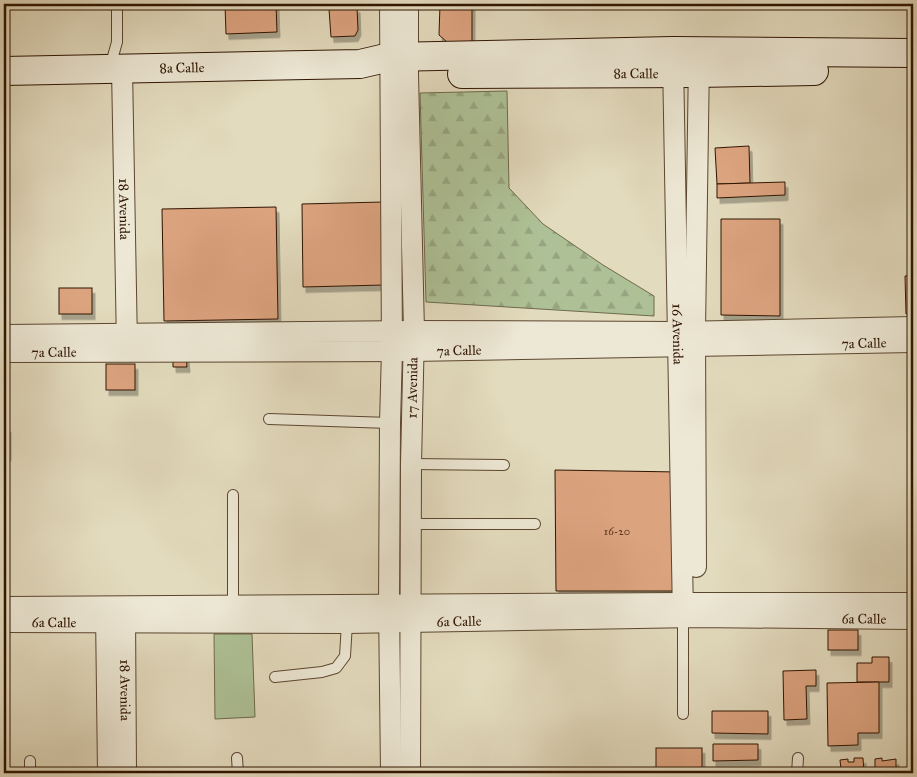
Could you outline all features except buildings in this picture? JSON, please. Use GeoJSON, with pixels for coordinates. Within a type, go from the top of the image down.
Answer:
{"type":"FeatureCollection","features":[{"type":"Feature","properties":{"kind":"main road","name":"8a Calle"},"geometry":{"type":"LineString","coordinates":[[4,71],[360,64],[399,66],[686,62],[913,53]]}},
{"type":"Feature","properties":{"kind":"main road","name":"8a Calle"},"geometry":{"type":"LineString","coordinates":[[686,62],[913,68]]}},
{"type":"Feature","properties":{"kind":"street","name":"17 Avenida"},"geometry":{"type":"LineString","coordinates":[[390,4],[399,66],[414,331],[411,464],[410,773]]}},
{"type":"Feature","properties":{"kind":"street","name":"17 Avenida"},"geometry":{"type":"LineString","coordinates":[[391,773],[389,614],[390,423],[399,66],[408,4]]}},
{"type":"Feature","properties":{"kind":"street","name":"16 Avenida"},"geometry":{"type":"LineString","coordinates":[[686,62],[690,610]]}},
{"type":"Feature","properties":{"kind":"street","name":"18 Avenida"},"geometry":{"type":"LineString","coordinates":[[116,68],[120,341]]}},
{"type":"Feature","properties":{"kind":"street","name":"7a Calle"},"geometry":{"type":"LineString","coordinates":[[392,340],[413,350],[913,328]]}},
{"type":"Feature","properties":{"kind":"street","name":"7a Calle"},"geometry":{"type":"LineString","coordinates":[[4,335],[120,341],[392,340],[414,331],[687,339],[913,342]]}},
{"type":"Feature","properties":{"kind":"street","name":"7a Calle"},"geometry":{"type":"LineString","coordinates":[[4,352],[120,341]]}},
{"type":"Feature","properties":{"kind":"street","name":"6a Calle"},"geometry":{"type":"LineString","coordinates":[[4,622],[115,615],[233,613],[410,614],[690,610],[913,603]]}},
{"type":"Feature","properties":{"kind":"street","name":"6a Calle"},"geometry":{"type":"LineString","coordinates":[[4,607],[115,615]]}},
{"type":"Feature","properties":{"kind":"street","name":"6a Calle"},"geometry":{"type":"LineString","coordinates":[[690,610],[913,618]]}},
{"type":"Feature","properties":{"kind":"street","name":"6a Calle"},"geometry":{"type":"LineString","coordinates":[[233,613],[347,623],[389,614]]}},
{"type":"Feature","properties":{"kind":"street","name":"18 Avenida"},"geometry":{"type":"LineString","coordinates":[[108,773],[115,615]]}},
{"type":"Feature","properties":{"kind":"street","name":"18 Avenida"},"geometry":{"type":"LineString","coordinates":[[115,615],[126,773]]}},
{"type":"Feature","properties":{"kind":"lane"},"geometry":{"type":"LineString","coordinates":[[116,68],[117,4]]}},
{"type":"Feature","properties":{"kind":"lane"},"geometry":{"type":"LineString","coordinates":[[269,419],[390,423]]}},
{"type":"Feature","properties":{"kind":"lane"},"geometry":{"type":"LineString","coordinates":[[411,464],[504,465]]}},
{"type":"Feature","properties":{"kind":"lane"},"geometry":{"type":"LineString","coordinates":[[233,495],[233,613]]}},
{"type":"Feature","properties":{"kind":"lane"},"geometry":{"type":"LineString","coordinates":[[411,524],[535,524]]}},
{"type":"Feature","properties":{"kind":"lane"},"geometry":{"type":"LineString","coordinates":[[683,714],[690,610]]}},
{"type":"Feature","properties":{"kind":"lane"},"geometry":{"type":"LineString","coordinates":[[275,676],[322,672],[336,668],[345,656],[347,623]]}},
{"type":"Feature","properties":{"kind":"lane"},"geometry":{"type":"LineString","coordinates":[[237,758],[238,773]]}},
{"type":"Feature","properties":{"kind":"lane"},"geometry":{"type":"LineString","coordinates":[[797,773],[798,758]]}},
{"type":"Feature","properties":{"kind":"lane"},"geometry":{"type":"LineString","coordinates":[[30,761],[30,773]]}},
{"type":"Feature","properties":{"kind":"green space"},"geometry":{"type":"Polygon","coordinates":[[[507,91],[509,188],[543,224],[603,265],[654,296],[654,316],[426,302],[420,93],[507,91]]]}},
{"type":"Feature","properties":{"kind":"green space"},"geometry":{"type":"Polygon","coordinates":[[[214,634],[252,634],[255,717],[215,719],[214,634]]]}}]}
